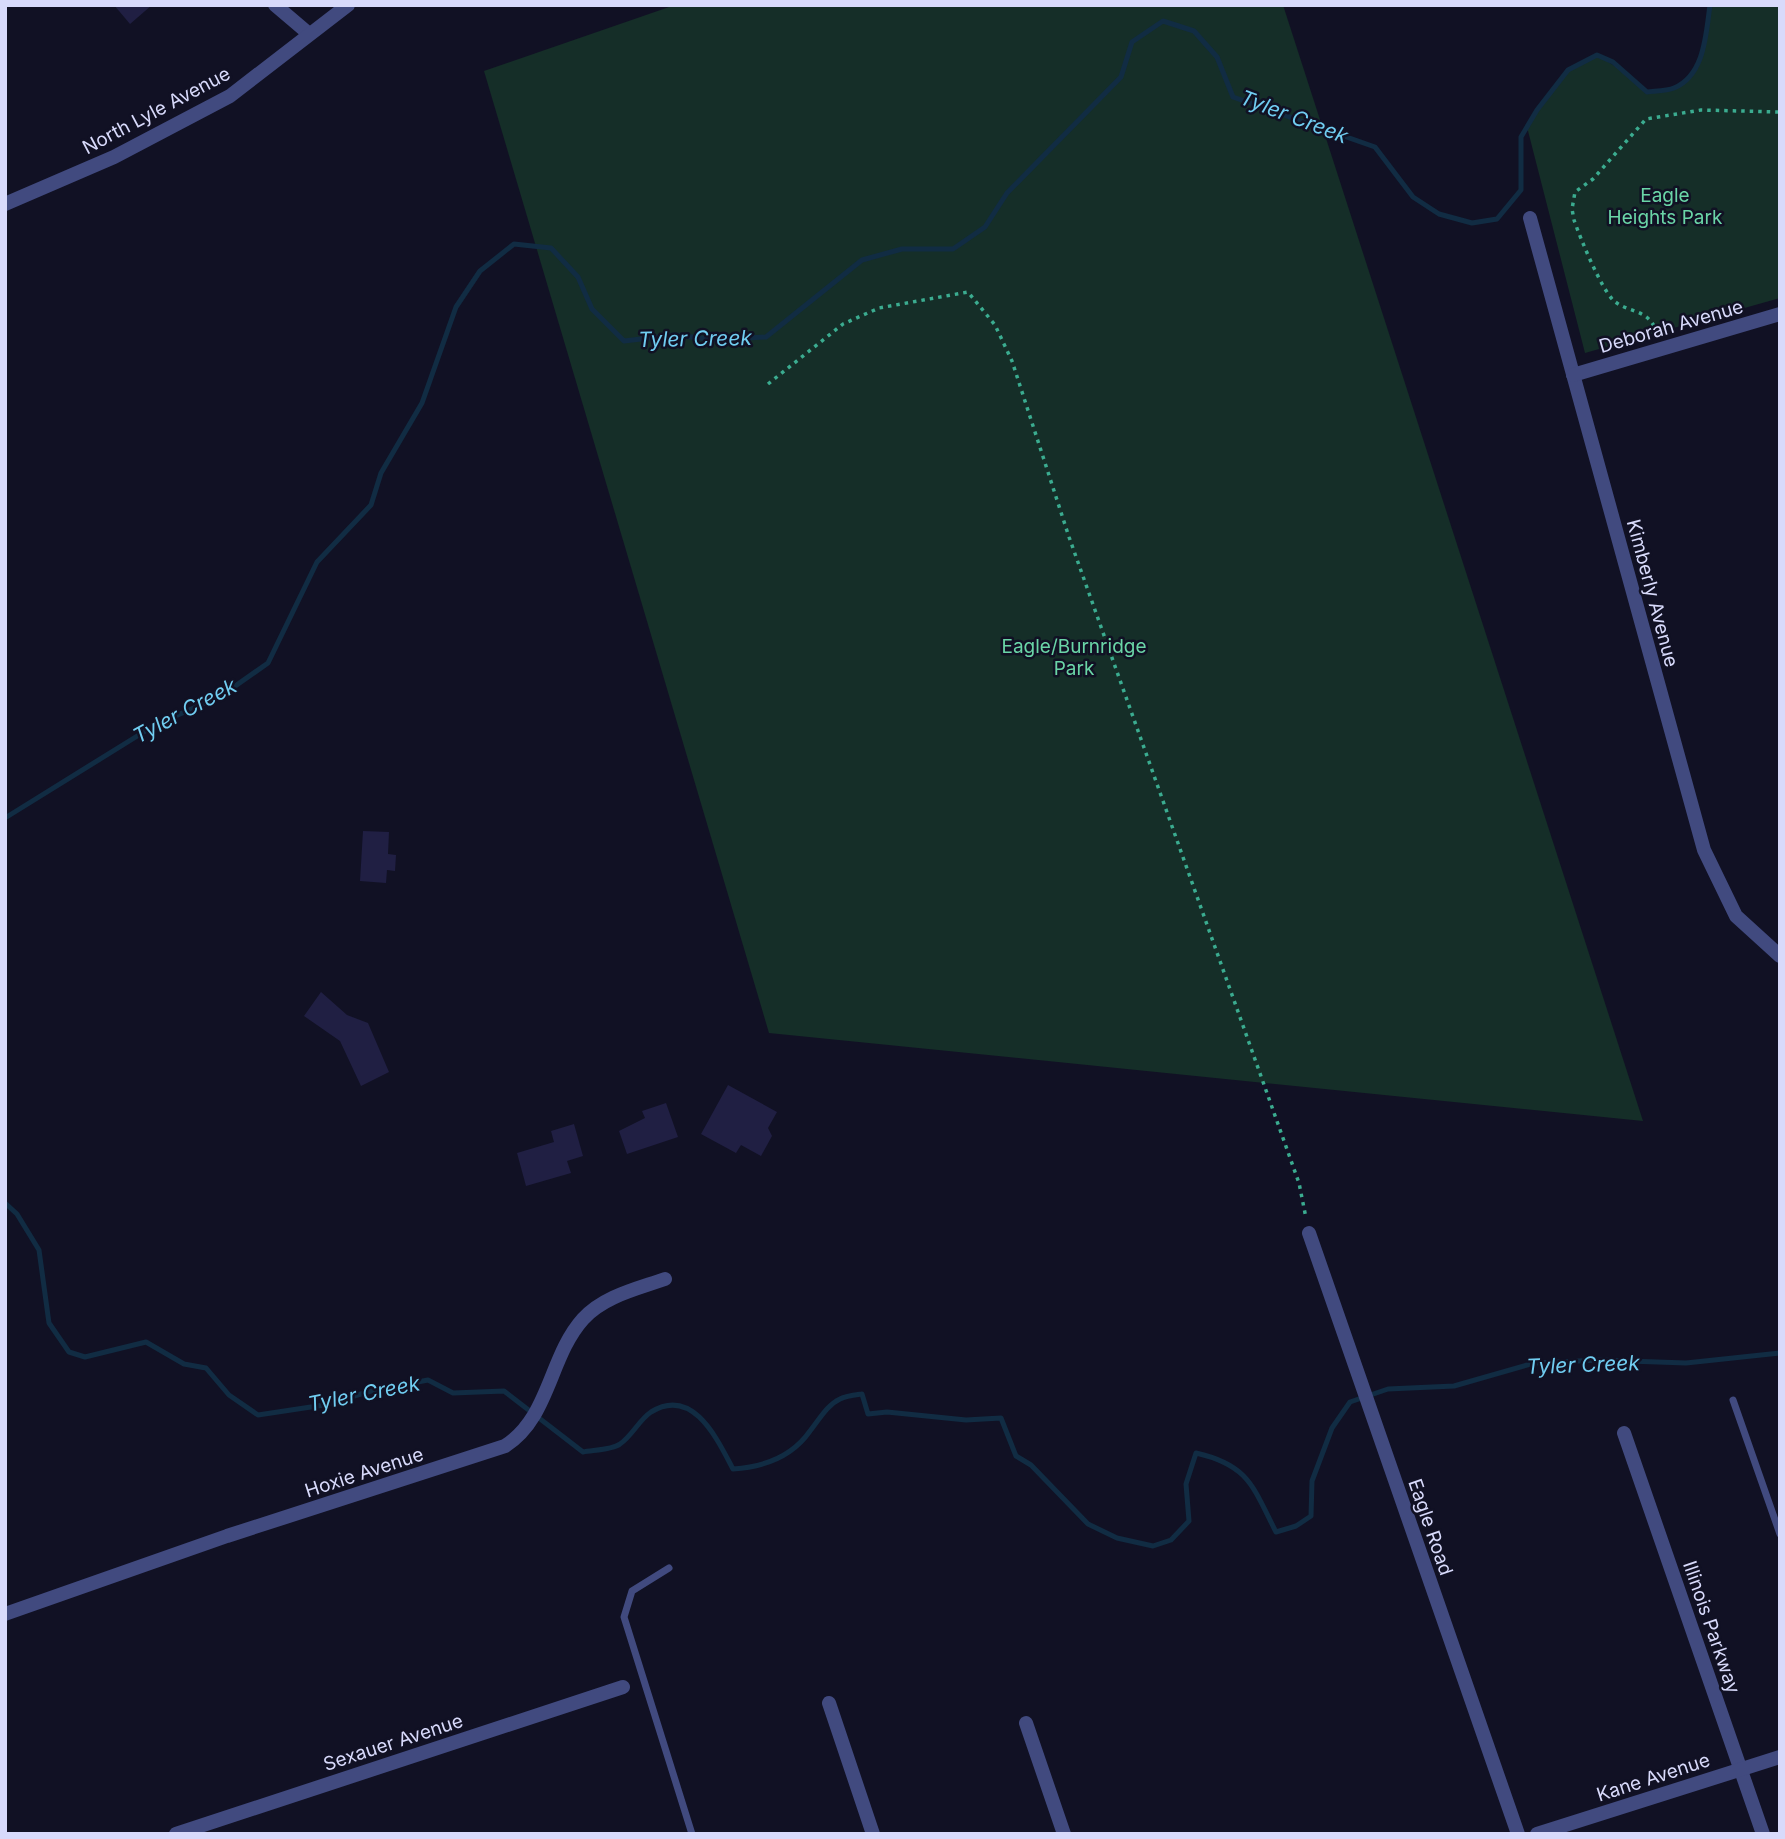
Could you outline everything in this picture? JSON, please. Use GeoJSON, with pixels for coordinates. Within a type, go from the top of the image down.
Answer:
{"type":"FeatureCollection","features":[{"type":"Feature","properties":{"kind":"street"},"geometry":{"type":"LineString","coordinates":[[275,5],[309,33]]}},
{"type":"Feature","properties":{"kind":"street","name":"North Lyle Avenue"},"geometry":{"type":"LineString","coordinates":[[5,204],[114,157],[230,96],[348,5]]}},
{"type":"Feature","properties":{"kind":"street","name":"Kimberly Avenue"},"geometry":{"type":"LineString","coordinates":[[1530,218],[1704,850],[1736,916],[1756,938],[1780,956]]}},
{"type":"Feature","properties":{"kind":"street","name":"Deborah Avenue"},"geometry":{"type":"LineString","coordinates":[[1573,375],[1780,314]]}},
{"type":"Feature","properties":{"kind":"street","name":"Eagle Road"},"geometry":{"type":"LineString","coordinates":[[1309,1233],[1518,1834]]}},
{"type":"Feature","properties":{"kind":"street","name":"Hoxie Avenue"},"geometry":{"type":"LineString","coordinates":[[5,1614],[227,1536],[505,1446],[526,1429],[541,1403],[559,1359],[584,1319],[606,1301],[665,1279]]}},
{"type":"Feature","properties":{"kind":"street","name":"Illinois Parkway"},"geometry":{"type":"LineString","coordinates":[[1623,1433],[1763,1834]]}},
{"type":"Feature","properties":{"kind":"street","name":"Sexauer Avenue"},"geometry":{"type":"LineString","coordinates":[[176,1834],[623,1687]]}},
{"type":"Feature","properties":{"kind":"street"},"geometry":{"type":"LineString","coordinates":[[829,1703],[873,1834]]}},
{"type":"Feature","properties":{"kind":"street"},"geometry":{"type":"LineString","coordinates":[[1026,1723],[1064,1834]]}},
{"type":"Feature","properties":{"kind":"street","name":"Kane Avenue"},"geometry":{"type":"LineString","coordinates":[[1537,1834],[1780,1757]]}},
{"type":"Feature","properties":{"kind":"lane"},"geometry":{"type":"LineString","coordinates":[[1733,1400],[1780,1534]]}},
{"type":"Feature","properties":{"kind":"lane"},"geometry":{"type":"LineString","coordinates":[[669,1568],[632,1591],[624,1617],[692,1834]]}},
{"type":"Feature","properties":{"kind":"path"},"geometry":{"type":"LineString","coordinates":[[1654,326],[1644,314],[1623,307],[1607,292],[1574,220],[1572,209],[1575,192],[1593,179],[1646,119],[1713,109],[1780,112]]}},
{"type":"Feature","properties":{"kind":"path"},"geometry":{"type":"LineString","coordinates":[[768,384],[843,324],[879,308],[968,292],[995,326],[1012,360],[1073,549],[1299,1182],[1309,1233]]}},
{"type":"Feature","properties":{"kind":"green space","name":"Eagle/Burnridge Park"},"geometry":{"type":"Polygon","coordinates":[[[675,5],[1283,5],[1643,1121],[769,1033],[484,71],[675,5]]]}},
{"type":"Feature","properties":{"kind":"green space","name":"Eagle Heights Park"},"geometry":{"type":"Polygon","coordinates":[[[1710,5],[1780,5],[1780,298],[1585,353],[1527,127],[1568,70],[1597,55],[1632,77],[1647,92],[1671,89],[1684,82],[1698,63],[1702,52],[1710,5]]]}},
{"type":"Feature","properties":{"kind":"building"},"geometry":{"type":"Polygon","coordinates":[[[114,5],[152,5],[130,24],[114,5]]]}},
{"type":"Feature","properties":{"kind":"building"},"geometry":{"type":"Polygon","coordinates":[[[363,831],[389,832],[388,854],[396,855],[395,871],[387,870],[386,883],[360,881],[363,831]]]}},
{"type":"Feature","properties":{"kind":"building"},"geometry":{"type":"Polygon","coordinates":[[[321,992],[347,1015],[368,1023],[389,1072],[361,1086],[340,1041],[304,1016],[321,992]]]}},
{"type":"Feature","properties":{"kind":"building"},"geometry":{"type":"Polygon","coordinates":[[[728,1085],[777,1112],[768,1128],[772,1136],[761,1156],[741,1145],[736,1153],[701,1134],[728,1085]]]}},
{"type":"Feature","properties":{"kind":"building"},"geometry":{"type":"Polygon","coordinates":[[[666,1103],[678,1137],[627,1154],[619,1131],[645,1118],[642,1111],[666,1103]]]}},
{"type":"Feature","properties":{"kind":"building"},"geometry":{"type":"Polygon","coordinates":[[[574,1124],[583,1156],[567,1161],[571,1173],[526,1186],[517,1153],[554,1142],[551,1131],[574,1124]]]}},
{"type":"Feature","properties":{"kind":"waterway","name":"Tyler Creek"},"geometry":{"type":"LineString","coordinates":[[5,818],[155,725],[221,696],[268,663],[317,562],[371,505],[381,473],[422,403],[456,307],[480,271],[514,244],[551,248],[578,277],[592,309],[624,341],[675,335],[716,340],[766,337],[862,260],[902,249],[953,249],[985,227],[1007,193],[1121,77],[1132,42],[1163,21],[1194,31],[1217,57],[1233,97],[1375,147],[1413,197],[1439,214],[1472,223],[1497,219],[1521,190],[1521,137],[1537,110],[1568,70],[1597,55],[1613,62],[1647,92],[1674,88],[1684,82],[1698,63],[1705,40],[1710,5]]}},
{"type":"Feature","properties":{"kind":"waterway","name":"Tyler Creek"},"geometry":{"type":"LineString","coordinates":[[5,1203],[17,1214],[39,1250],[49,1323],[69,1352],[85,1357],[146,1342],[184,1364],[206,1368],[229,1395],[258,1415],[324,1405],[371,1391],[428,1380],[453,1393],[504,1391],[583,1452],[617,1446],[651,1412],[666,1406],[679,1406],[702,1420],[733,1469],[766,1463],[786,1454],[803,1440],[831,1405],[842,1398],[862,1394],[868,1414],[887,1412],[966,1420],[1001,1418],[1016,1456],[1031,1465],[1088,1524],[1117,1538],[1153,1546],[1171,1540],[1189,1521],[1186,1484],[1196,1453],[1214,1458],[1239,1471],[1255,1490],[1276,1532],[1296,1526],[1311,1516],[1312,1481],[1332,1428],[1350,1402],[1388,1389],[1454,1386],[1534,1363],[1600,1360],[1686,1363],[1780,1353]]}}]}
